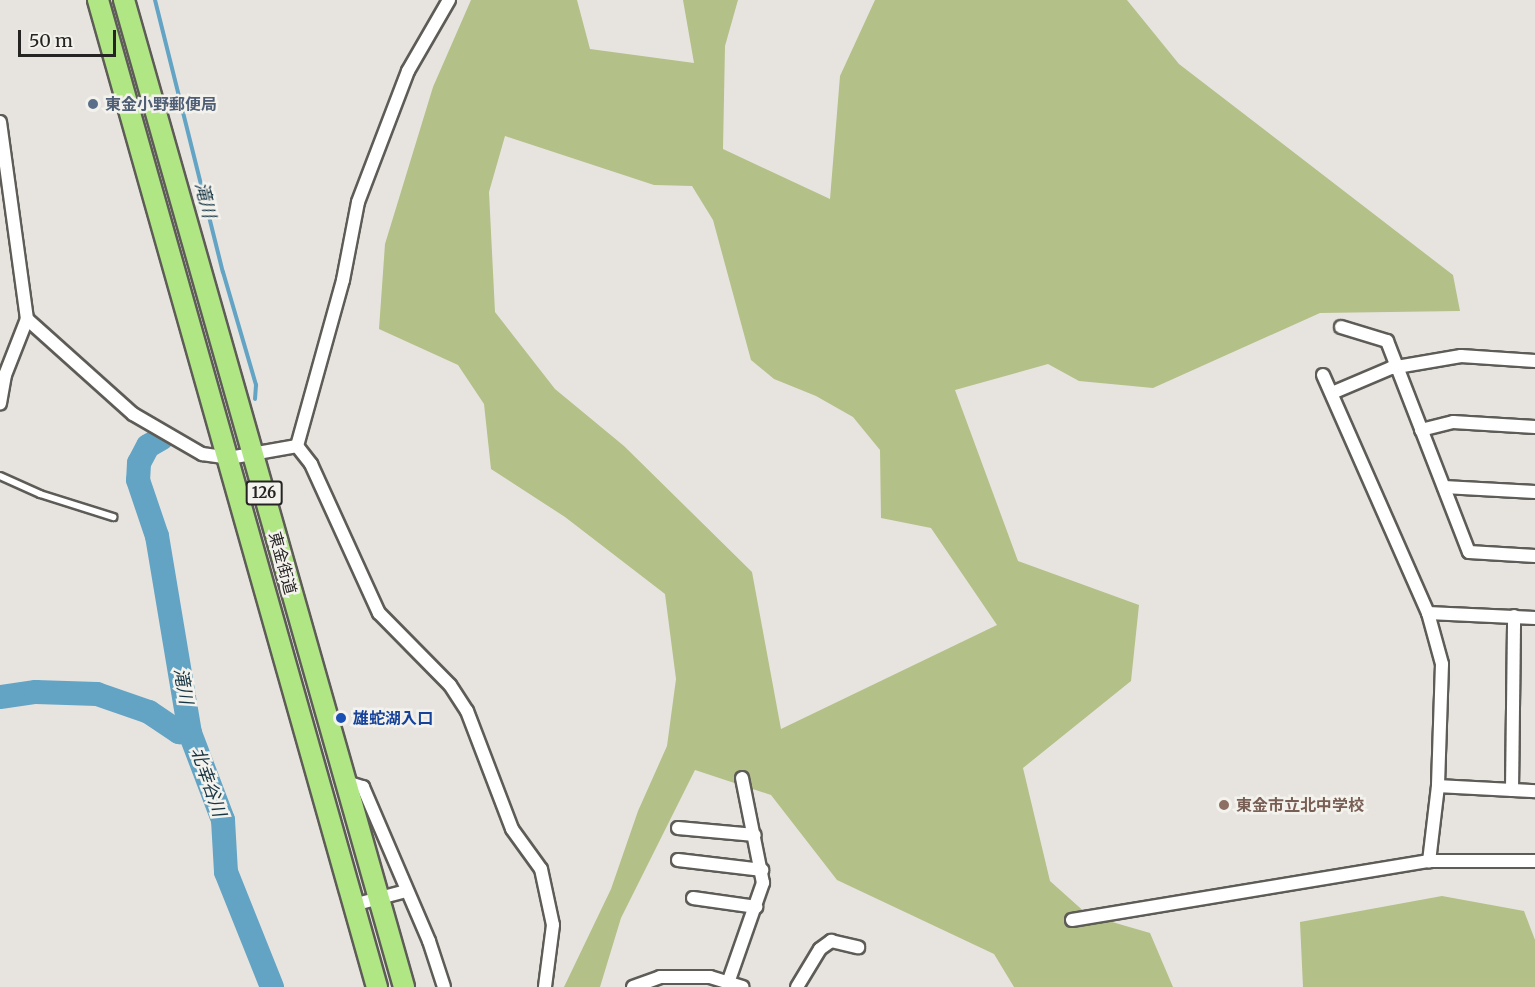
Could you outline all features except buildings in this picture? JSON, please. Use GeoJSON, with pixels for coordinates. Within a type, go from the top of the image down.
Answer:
{"type":"FeatureCollection","features":[{"type":"Feature","properties":{"kind":"highway","name":"東金街道"},"geometry":{"type":"LineString","coordinates":[[98,0],[377,987]]}},
{"type":"Feature","properties":{"kind":"highway","name":"東金街道"},"geometry":{"type":"LineString","coordinates":[[124,0],[404,987]]}},
{"type":"Feature","properties":{"kind":"street"},"geometry":{"type":"LineString","coordinates":[[297,446],[343,280],[358,202],[408,71],[449,0]]}},
{"type":"Feature","properties":{"kind":"street"},"geometry":{"type":"LineString","coordinates":[[0,122],[27,319],[5,375],[0,404]]}},
{"type":"Feature","properties":{"kind":"street"},"geometry":{"type":"LineString","coordinates":[[27,319],[133,414],[202,454],[229,458],[297,446]]}},
{"type":"Feature","properties":{"kind":"street"},"geometry":{"type":"LineString","coordinates":[[1341,327],[1387,341],[1469,552],[1535,556]]}},
{"type":"Feature","properties":{"kind":"street"},"geometry":{"type":"LineString","coordinates":[[1332,393],[1397,367],[1461,356],[1535,361]]}},
{"type":"Feature","properties":{"kind":"street"},"geometry":{"type":"LineString","coordinates":[[1323,375],[1428,613],[1442,664],[1438,786],[1429,861]]}},
{"type":"Feature","properties":{"kind":"street"},"geometry":{"type":"LineString","coordinates":[[1421,430],[1453,422],[1535,427]]}},
{"type":"Feature","properties":{"kind":"street"},"geometry":{"type":"LineString","coordinates":[[297,446],[311,464],[379,613],[450,685],[467,711],[512,829],[541,869],[553,925],[545,987]]}},
{"type":"Feature","properties":{"kind":"street"},"geometry":{"type":"LineString","coordinates":[[1444,487],[1535,492]]}},
{"type":"Feature","properties":{"kind":"street"},"geometry":{"type":"LineString","coordinates":[[1428,613],[1535,618]]}},
{"type":"Feature","properties":{"kind":"street"},"geometry":{"type":"LineString","coordinates":[[1512,790],[1514,616]]}},
{"type":"Feature","properties":{"kind":"street"},"geometry":{"type":"LineString","coordinates":[[729,980],[763,883],[742,778]]}},
{"type":"Feature","properties":{"kind":"street"},"geometry":{"type":"LineString","coordinates":[[344,781],[363,787],[444,987]]}},
{"type":"Feature","properties":{"kind":"street"},"geometry":{"type":"LineString","coordinates":[[1438,786],[1535,791]]}},
{"type":"Feature","properties":{"kind":"street"},"geometry":{"type":"LineString","coordinates":[[678,828],[755,835]]}},
{"type":"Feature","properties":{"kind":"street"},"geometry":{"type":"LineString","coordinates":[[678,860],[762,870]]}},
{"type":"Feature","properties":{"kind":"street"},"geometry":{"type":"LineString","coordinates":[[1072,920],[1429,861],[1535,861]]}},
{"type":"Feature","properties":{"kind":"street"},"geometry":{"type":"LineString","coordinates":[[353,905],[406,891]]}},
{"type":"Feature","properties":{"kind":"street"},"geometry":{"type":"LineString","coordinates":[[693,898],[756,907]]}},
{"type":"Feature","properties":{"kind":"street"},"geometry":{"type":"LineString","coordinates":[[797,987],[820,950],[831,941],[858,947]]}},
{"type":"Feature","properties":{"kind":"street"},"geometry":{"type":"LineString","coordinates":[[633,987],[660,977],[729,980],[743,987]]}},
{"type":"Feature","properties":{"kind":"lane"},"geometry":{"type":"LineString","coordinates":[[0,476],[40,494],[113,517]]}},
{"type":"Feature","properties":{"kind":"green space"},"geometry":{"type":"Polygon","coordinates":[[[471,0],[577,0],[590,49],[694,63],[683,0],[738,0],[725,46],[723,149],[830,199],[840,76],[875,0],[1127,0],[1179,64],[1453,275],[1460,311],[1320,313],[1153,388],[1079,381],[1048,364],[955,390],[1018,561],[1139,605],[1131,681],[1023,768],[1050,881],[1088,915],[1150,933],[1173,987],[1014,987],[994,954],[837,880],[771,795],[695,770],[621,918],[600,987],[564,987],[611,889],[638,811],[667,746],[676,679],[665,594],[565,517],[491,469],[484,404],[458,365],[379,329],[385,244],[433,87],[471,0]],[[505,136],[489,192],[495,312],[555,389],[624,446],[752,572],[781,729],[997,625],[931,528],[881,518],[880,450],[853,417],[816,396],[774,379],[751,360],[713,220],[692,186],[654,185],[505,136]]]}},
{"type":"Feature","properties":{"kind":"green space"},"geometry":{"type":"Polygon","coordinates":[[[1442,896],[1524,911],[1535,940],[1535,987],[1303,987],[1300,922],[1442,896]]]}},
{"type":"Feature","properties":{"kind":"waterway","name":"滝川"},"geometry":{"type":"LineString","coordinates":[[155,0],[223,272],[256,385],[255,399]]}},
{"type":"Feature","properties":{"kind":"waterway","name":"滝川"},"geometry":{"type":"LineString","coordinates":[[162,438],[148,446],[139,463],[138,480],[157,536],[190,733],[223,820],[226,872],[272,987]]}},
{"type":"Feature","properties":{"kind":"waterway","name":"北幸谷川"},"geometry":{"type":"LineString","coordinates":[[0,697],[36,692],[97,694],[149,712],[179,732],[190,733]]}},
{"type":"Feature","properties":{"kind":"place","name":"東金小野郵便局"},"geometry":{"type":"Point","coordinates":[93,104]}},
{"type":"Feature","properties":{"kind":"place","name":"雄蛇湖入口"},"geometry":{"type":"Point","coordinates":[341,718]}},
{"type":"Feature","properties":{"kind":"place","name":"東金市立北中学校"},"geometry":{"type":"Point","coordinates":[1224,805]}}]}
